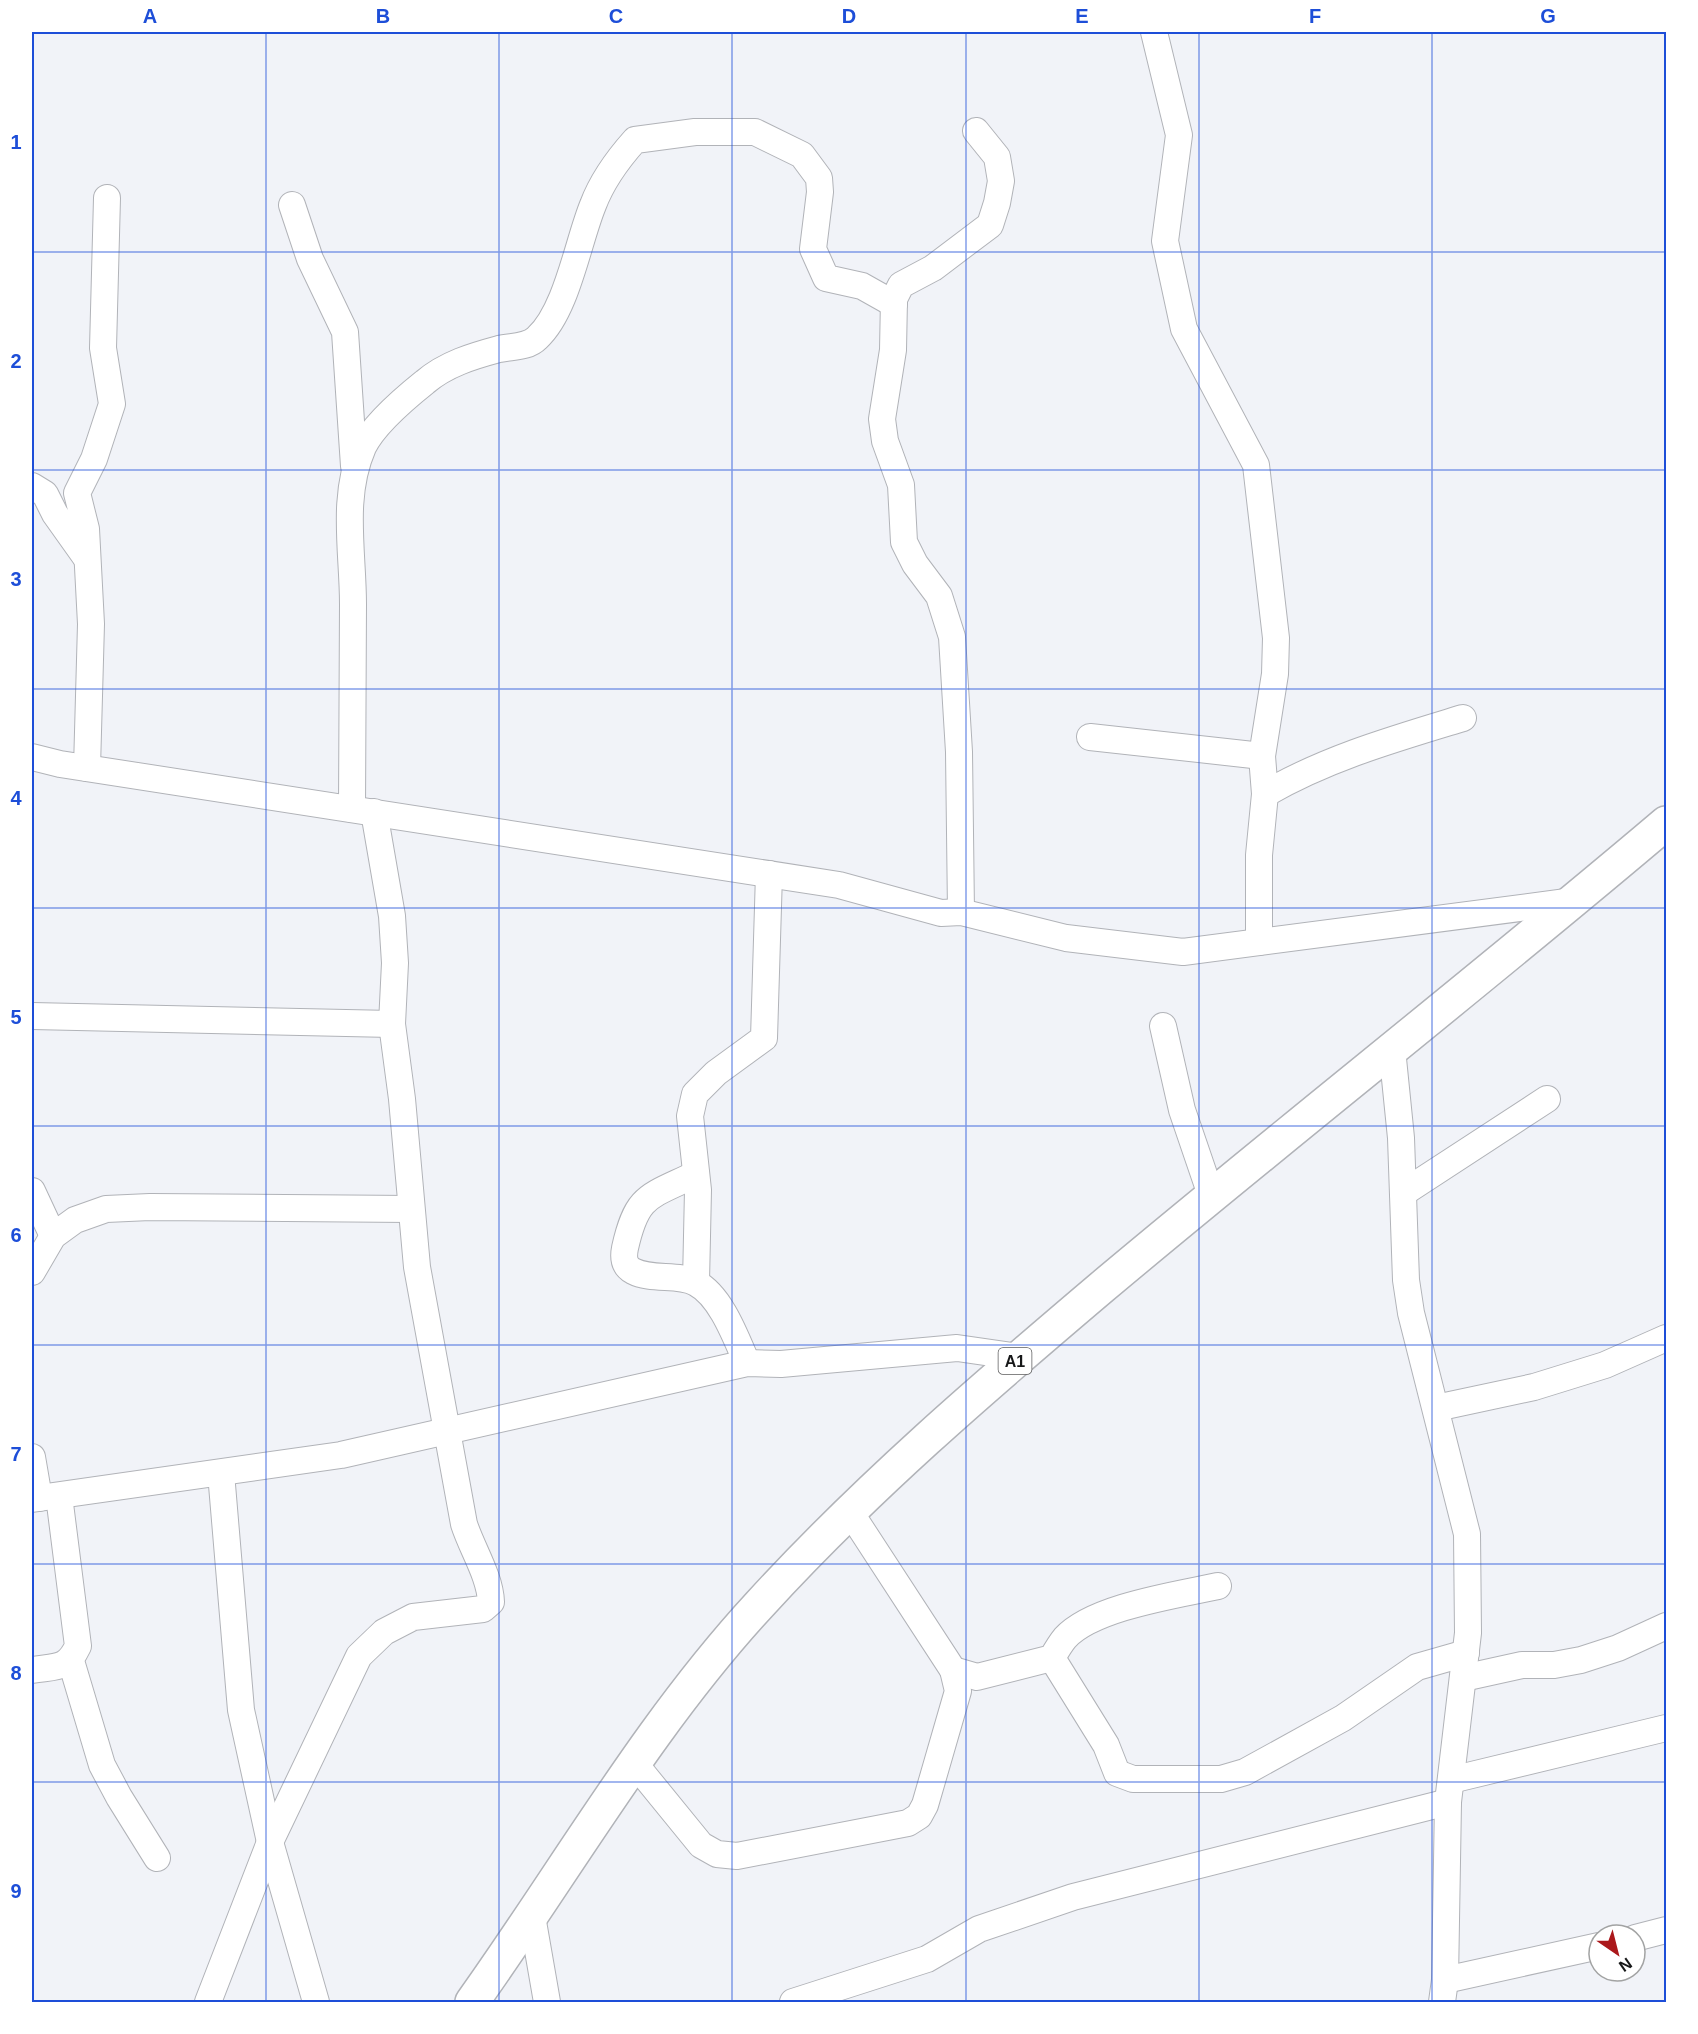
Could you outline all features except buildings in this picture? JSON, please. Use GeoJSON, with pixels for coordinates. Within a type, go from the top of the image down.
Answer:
{"type":"FeatureCollection","features":[{"type":"Feature","properties":{"kind":"highway","name":"A1"},"geometry":{"type":"LineString","coordinates":[[472,2002],[635,1764],[712,1657],[784,1578],[850,1512],[1019,1357],[1211,1195],[1574,901],[1666,823]]}},
{"type":"Feature","properties":{"kind":"street"},"geometry":{"type":"LineString","coordinates":[[1154,32],[1179,135],[1166,241],[1184,329],[1256,465],[1276,638],[1275,674],[1262,756],[1265,794],[1259,855],[1259,942]]}},
{"type":"Feature","properties":{"kind":"street"},"geometry":{"type":"LineString","coordinates":[[961,912],[959,752],[952,637],[939,596],[915,564],[904,542],[901,484],[885,441],[882,418],[893,350],[894,303],[901,285],[933,268],[990,225],[998,203],[1000,181],[997,157],[976,130]]}},
{"type":"Feature","properties":{"kind":"street"},"geometry":{"type":"LineString","coordinates":[[354,475],[364,446],[391,412],[427,380],[450,364],[501,348],[521,346],[537,338],[559,305],[593,204],[621,156],[634,140],[695,132],[755,132],[802,155],[819,178],[820,192],[813,249],[826,278],[862,286],[894,303]]}},
{"type":"Feature","properties":{"kind":"street"},"geometry":{"type":"LineString","coordinates":[[87,768],[91,624],[86,529],[77,493],[94,459],[112,404],[103,348],[107,198]]}},
{"type":"Feature","properties":{"kind":"street"},"geometry":{"type":"LineString","coordinates":[[208,2002],[270,1842],[333,1706],[359,1656],[369,1643],[384,1632],[413,1617],[483,1609],[490,1602],[488,1582],[472,1550],[464,1524],[417,1267],[402,1099],[392,1024],[394,963],[392,916],[363,810],[349,540],[354,475],[345,332],[310,259],[292,205]]}},
{"type":"Feature","properties":{"kind":"street"},"geometry":{"type":"LineString","coordinates":[[32,486],[45,494],[55,514],[87,559]]}},
{"type":"Feature","properties":{"kind":"street"},"geometry":{"type":"LineString","coordinates":[[1265,794],[1304,772],[1358,750],[1463,718]]}},
{"type":"Feature","properties":{"kind":"street"},"geometry":{"type":"LineString","coordinates":[[1090,736],[1262,756]]}},
{"type":"Feature","properties":{"kind":"street"},"geometry":{"type":"LineString","coordinates":[[32,757],[87,768],[839,885],[941,913],[961,912],[1065,938],[1183,952],[1574,901]]}},
{"type":"Feature","properties":{"kind":"street"},"geometry":{"type":"LineString","coordinates":[[696,1282],[696,1174],[690,1116],[695,1094],[716,1073],[764,1038],[769,874]]}},
{"type":"Feature","properties":{"kind":"street"},"geometry":{"type":"LineString","coordinates":[[32,1016],[392,1024]]}},
{"type":"Feature","properties":{"kind":"street"},"geometry":{"type":"LineString","coordinates":[[1163,1026],[1182,1110],[1211,1195]]}},
{"type":"Feature","properties":{"kind":"street"},"geometry":{"type":"LineString","coordinates":[[1392,1049],[1401,1138],[1407,1291],[1467,1534],[1466,1653],[1450,1791],[1443,1991],[1587,1949]]}},
{"type":"Feature","properties":{"kind":"street"},"geometry":{"type":"LineString","coordinates":[[1403,1193],[1547,1099]]}},
{"type":"Feature","properties":{"kind":"street"},"geometry":{"type":"LineString","coordinates":[[696,1174],[640,1204],[633,1216],[623,1257],[627,1267],[636,1273],[696,1282],[724,1310],[747,1363]]}},
{"type":"Feature","properties":{"kind":"street"},"geometry":{"type":"LineString","coordinates":[[32,1191],[53,1236]]}},
{"type":"Feature","properties":{"kind":"street"},"geometry":{"type":"LineString","coordinates":[[32,1272],[53,1236],[75,1220],[106,1209],[150,1207],[411,1209]]}},
{"type":"Feature","properties":{"kind":"street"},"geometry":{"type":"LineString","coordinates":[[1436,1408],[1534,1387],[1605,1365],[1666,1338]]}},
{"type":"Feature","properties":{"kind":"street"},"geometry":{"type":"LineString","coordinates":[[43,1498],[341,1455],[397,1440],[447,1432],[747,1363],[781,1364],[957,1348],[1019,1357]]}},
{"type":"Feature","properties":{"kind":"street"},"geometry":{"type":"LineString","coordinates":[[32,1457],[78,1646],[71,1661],[65,1665],[32,1670]]}},
{"type":"Feature","properties":{"kind":"street"},"geometry":{"type":"LineString","coordinates":[[220,1473],[241,1710],[270,1842],[316,2002]]}},
{"type":"Feature","properties":{"kind":"street"},"geometry":{"type":"LineString","coordinates":[[850,1512],[963,1679]]}},
{"type":"Feature","properties":{"kind":"street"},"geometry":{"type":"LineString","coordinates":[[963,1679],[1052,1658],[1067,1637],[1094,1620],[1129,1606],[1218,1586]]}},
{"type":"Feature","properties":{"kind":"street"},"geometry":{"type":"LineString","coordinates":[[1463,1678],[1522,1665],[1554,1665],[1581,1660],[1618,1648],[1666,1626]]}},
{"type":"Feature","properties":{"kind":"street"},"geometry":{"type":"LineString","coordinates":[[1052,1658],[1106,1744],[1117,1773],[1133,1779],[1221,1779],[1245,1772],[1343,1718],[1417,1667],[1466,1653]]}},
{"type":"Feature","properties":{"kind":"street"},"geometry":{"type":"LineString","coordinates":[[71,1661],[102,1765],[157,1858]]}},
{"type":"Feature","properties":{"kind":"street"},"geometry":{"type":"LineString","coordinates":[[635,1764],[701,1845],[717,1854],[737,1856],[908,1823],[920,1815],[925,1805],[963,1679]]}},
{"type":"Feature","properties":{"kind":"street"},"geometry":{"type":"LineString","coordinates":[[793,2002],[927,1959],[979,1929],[1073,1897],[1666,1728]]}},
{"type":"Feature","properties":{"kind":"street"},"geometry":{"type":"LineString","coordinates":[[532,1916],[547,2002]]}}]}
